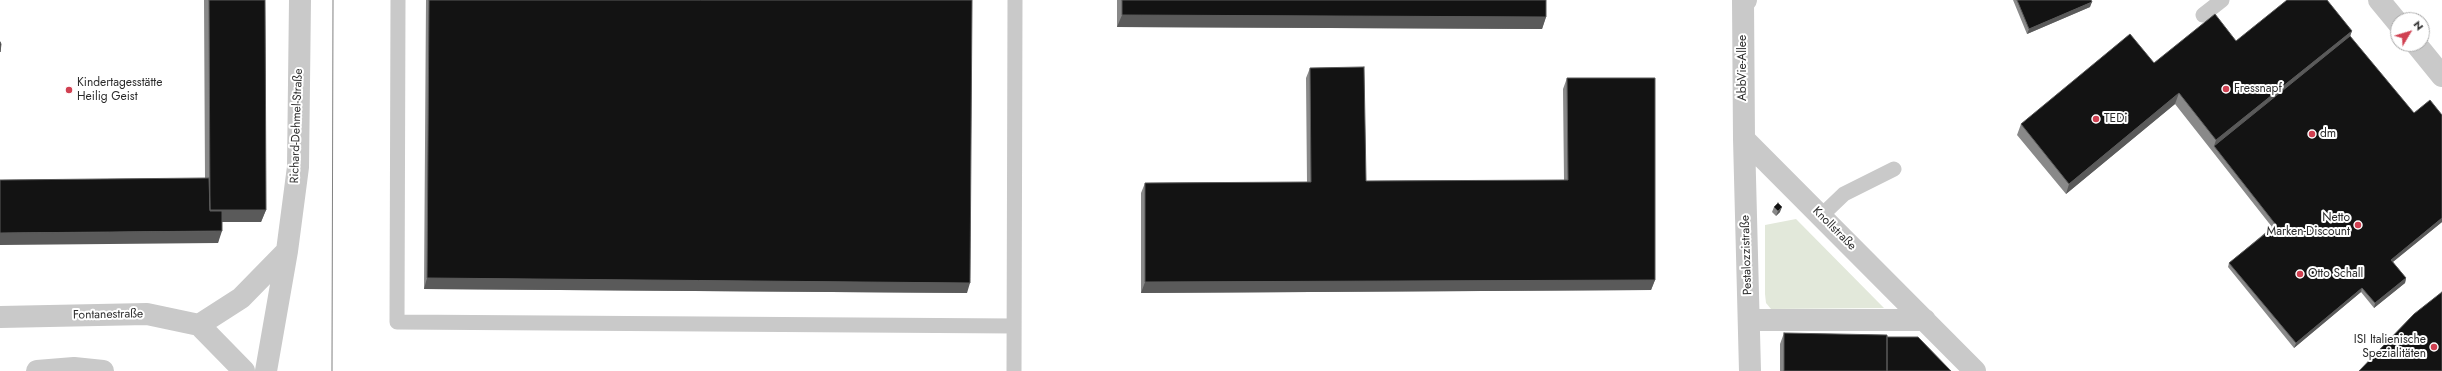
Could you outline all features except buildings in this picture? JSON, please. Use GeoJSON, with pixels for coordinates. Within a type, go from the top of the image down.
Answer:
{"type":"FeatureCollection","features":[{"type":"Feature","properties":{"kind":"street","name":"Richard-Dehmel-Straße"},"geometry":{"type":"LineString","coordinates":[[266,371],[287,251],[298,167],[300,0]]}},
{"type":"Feature","properties":{"kind":"street","name":"AbbVie-Allee"},"geometry":{"type":"LineString","coordinates":[[1744,139],[1743,1],[1746,0]]}},
{"type":"Feature","properties":{"kind":"street"},"geometry":{"type":"LineString","coordinates":[[2379,0],[2390,13]]}},
{"type":"Feature","properties":{"kind":"street"},"geometry":{"type":"LineString","coordinates":[[2422,52],[2442,76]]}},
{"type":"Feature","properties":{"kind":"street","name":"Knollstraße"},"geometry":{"type":"LineString","coordinates":[[1744,139],[1975,371]]}},
{"type":"Feature","properties":{"kind":"street","name":"Pestalozzistraße"},"geometry":{"type":"LineString","coordinates":[[1744,139],[1750,371]]}},
{"type":"Feature","properties":{"kind":"street"},"geometry":{"type":"LineString","coordinates":[[244,371],[199,325],[241,298],[287,251]]}},
{"type":"Feature","properties":{"kind":"street","name":"Fontanestraße"},"geometry":{"type":"LineString","coordinates":[[0,318],[147,314],[199,325]]}},
{"type":"Feature","properties":{"kind":"street"},"geometry":{"type":"LineString","coordinates":[[1749,320],[1925,320]]}},
{"type":"Feature","properties":{"kind":"street"},"geometry":{"type":"LineString","coordinates":[[38,371],[74,368],[103,371]]}},
{"type":"Feature","properties":{"kind":"lane"},"geometry":{"type":"LineString","coordinates":[[398,0],[397,322],[1014,326]]}},
{"type":"Feature","properties":{"kind":"lane"},"geometry":{"type":"LineString","coordinates":[[1014,371],[1015,0]]}},
{"type":"Feature","properties":{"kind":"lane"},"geometry":{"type":"LineString","coordinates":[[2203,15],[2222,0]]}},
{"type":"Feature","properties":{"kind":"lane"},"geometry":{"type":"LineString","coordinates":[[1821,216],[1844,194],[1894,169]]}},
{"type":"Feature","properties":{"kind":"shaded area"},"geometry":{"type":"Polygon","coordinates":[[[1796,219],[1884,308],[1771,309],[1766,303],[1765,294],[1765,225],[1796,219]]]}},
{"type":"Feature","properties":{"kind":"tram line"},"geometry":{"type":"LineString","coordinates":[[332,371],[333,0]]}},
{"type":"Feature","properties":{"kind":"place","name":"Fressnapf"},"geometry":{"type":"Point","coordinates":[2226,89]}},
{"type":"Feature","properties":{"kind":"place","name":"Kindertagesstätte Heilig Geist"},"geometry":{"type":"Point","coordinates":[69,90]}},
{"type":"Feature","properties":{"kind":"place","name":"TEDi"},"geometry":{"type":"Point","coordinates":[2096,119]}},
{"type":"Feature","properties":{"kind":"place","name":"dm"},"geometry":{"type":"Point","coordinates":[2312,134]}},
{"type":"Feature","properties":{"kind":"place","name":"Netto Marken-Discount"},"geometry":{"type":"Point","coordinates":[2358,225]}},
{"type":"Feature","properties":{"kind":"place","name":"Otto Schall"},"geometry":{"type":"Point","coordinates":[2300,274]}},
{"type":"Feature","properties":{"kind":"place","name":"ISI Italienische Spezialitäten"},"geometry":{"type":"Point","coordinates":[2434,347]}}]}
